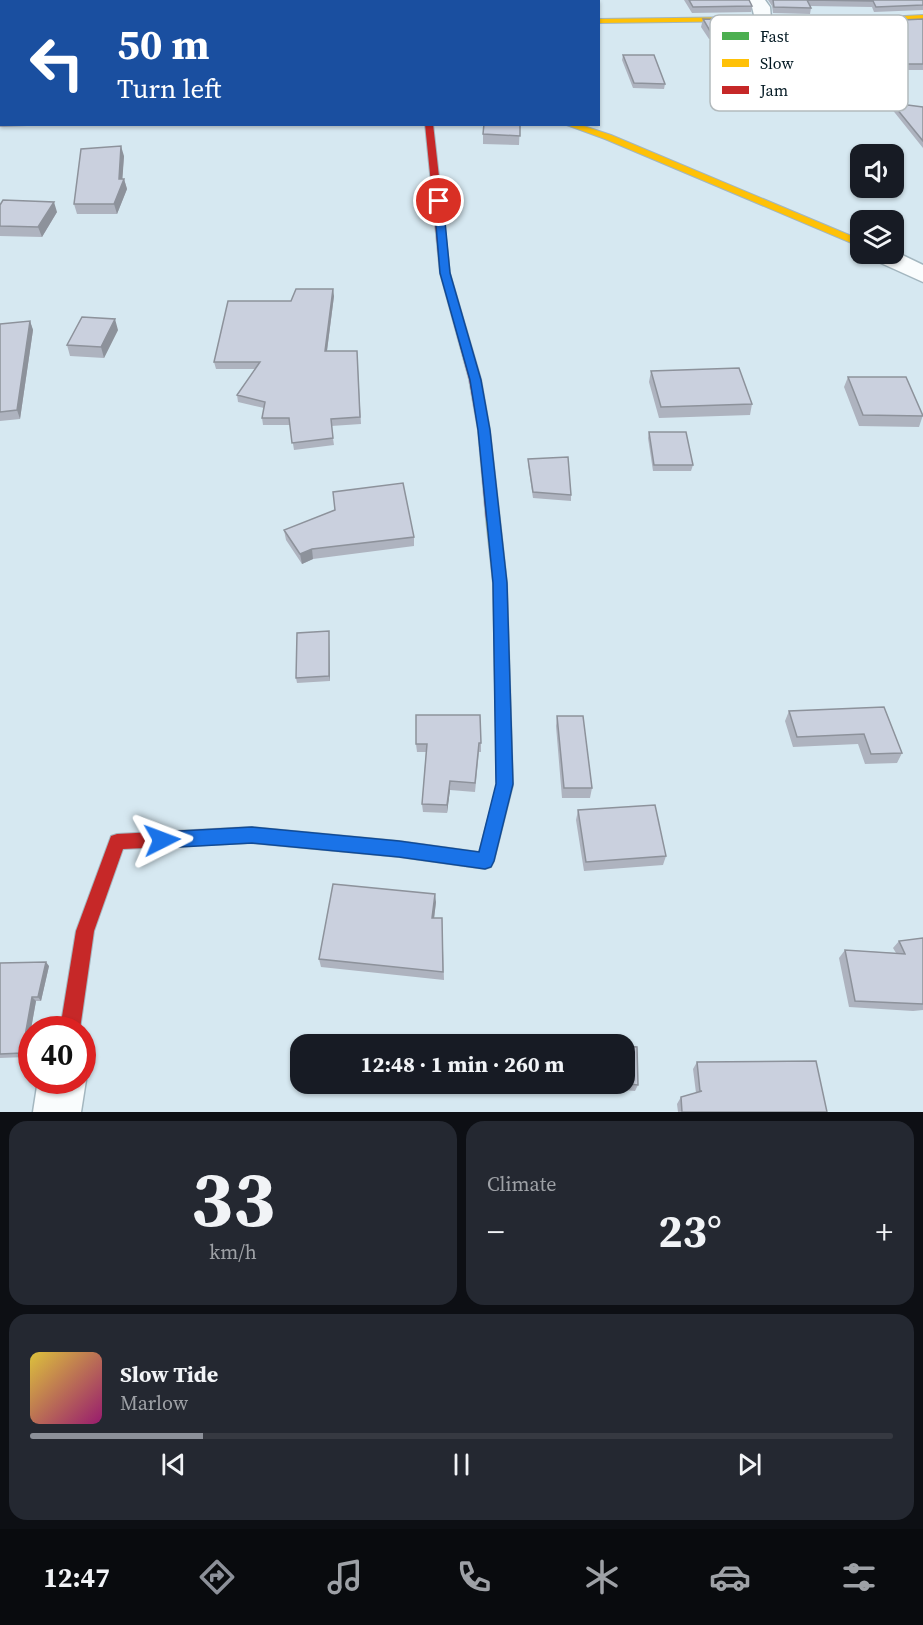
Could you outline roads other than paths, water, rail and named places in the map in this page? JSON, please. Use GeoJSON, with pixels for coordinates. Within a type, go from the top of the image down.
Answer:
{"type":"FeatureCollection","features":[{"type":"Feature","properties":{"kind":"street"},"geometry":{"type":"LineString","coordinates":[[756,0],[761,7],[762,15]]}},
{"type":"Feature","properties":{"kind":"street"},"geometry":{"type":"LineString","coordinates":[[908,18],[923,17]]}},
{"type":"Feature","properties":{"kind":"street"},"geometry":{"type":"LineString","coordinates":[[600,21],[710,20]]}},
{"type":"Feature","properties":{"kind":"street"},"geometry":{"type":"LineString","coordinates":[[72,1016],[85,931],[117,842],[252,835],[399,849],[485,861],[505,784],[500,583],[484,430],[475,380],[445,273],[429,126]]}},
{"type":"Feature","properties":{"kind":"street"},"geometry":{"type":"LineString","coordinates":[[574,126],[608,137],[850,239]]}},
{"type":"Feature","properties":{"kind":"street"},"geometry":{"type":"LineString","coordinates":[[900,264],[923,275]]}},
{"type":"Feature","properties":{"kind":"street"},"geometry":{"type":"LineString","coordinates":[[57,1112],[60,1094]]}}]}
